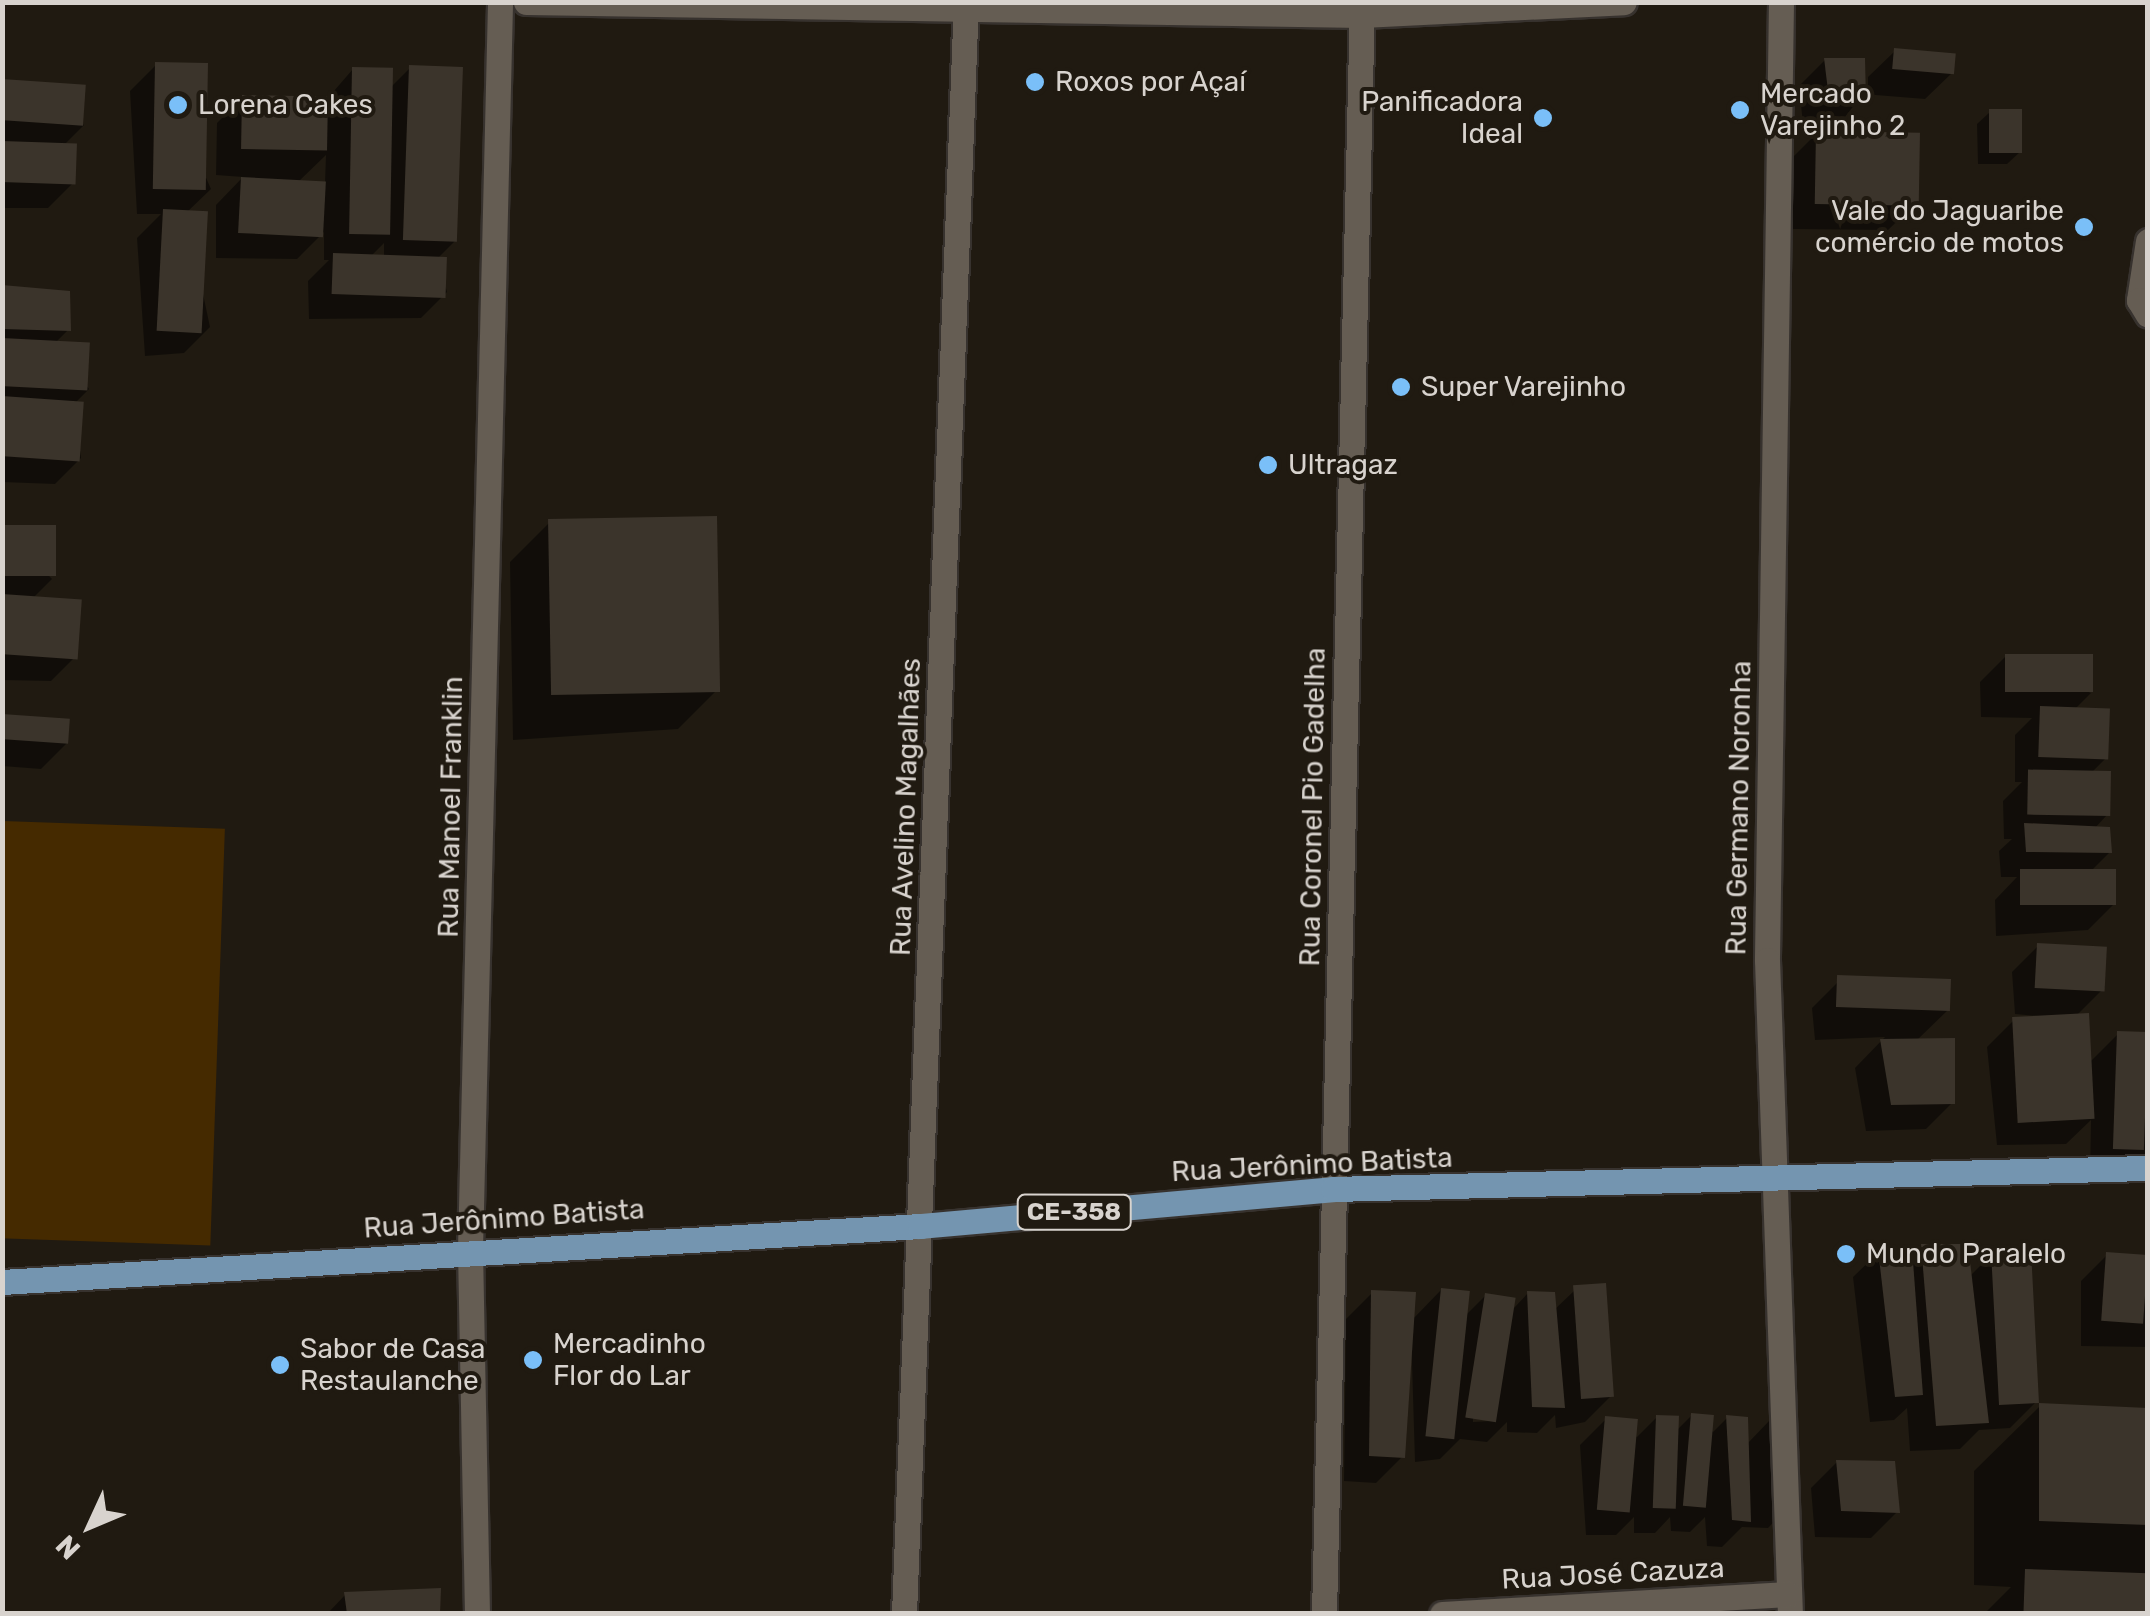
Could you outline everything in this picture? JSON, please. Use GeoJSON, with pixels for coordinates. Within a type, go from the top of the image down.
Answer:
{"type":"FeatureCollection","features":[{"type":"Feature","properties":{"kind":"main road","name":"Rua Jerônimo Batista"},"geometry":{"type":"LineString","coordinates":[[2,1282],[470,1249],[920,1226],[1334,1190],[2148,1168]]}},
{"type":"Feature","properties":{"kind":"street","name":"Rua Manoel Franklin"},"geometry":{"type":"LineString","coordinates":[[477,1614],[470,1249],[500,2]]}},
{"type":"Feature","properties":{"kind":"street"},"geometry":{"type":"LineString","coordinates":[[526,2],[1362,9],[1624,2]]}},
{"type":"Feature","properties":{"kind":"street","name":"Rua Germano Noronha"},"geometry":{"type":"LineString","coordinates":[[1781,2],[1767,960],[1789,1604]]}},
{"type":"Feature","properties":{"kind":"street","name":"Rua Avelino Magalhães"},"geometry":{"type":"LineString","coordinates":[[904,1614],[966,8]]}},
{"type":"Feature","properties":{"kind":"street","name":"Rua Coronel Pio Gadelha"},"geometry":{"type":"LineString","coordinates":[[1324,1614],[1362,9]]}},
{"type":"Feature","properties":{"kind":"street"},"geometry":{"type":"LineString","coordinates":[[2148,241],[2139,300],[2148,315]]}},
{"type":"Feature","properties":{"kind":"street","name":"Rua José Cazuza"},"geometry":{"type":"LineString","coordinates":[[1442,1614],[1789,1604]]}},
{"type":"Feature","properties":{"kind":"shaded area"},"geometry":{"type":"Polygon","coordinates":[[[3,821],[225,829],[210,1245],[2,1238],[3,821]]]}},
{"type":"Feature","properties":{"kind":"building"},"geometry":{"type":"Polygon","coordinates":[[[1894,48],[1956,53],[1954,74],[1892,69],[1894,48]]]}},
{"type":"Feature","properties":{"kind":"building"},"geometry":{"type":"Polygon","coordinates":[[[1824,58],[1865,58],[1866,102],[1829,99],[1824,58]]]}},
{"type":"Feature","properties":{"kind":"building"},"geometry":{"type":"Polygon","coordinates":[[[155,62],[208,63],[206,190],[153,189],[155,62]]]}},
{"type":"Feature","properties":{"kind":"building"},"geometry":{"type":"Polygon","coordinates":[[[409,65],[463,67],[457,242],[403,240],[409,65]]]}},
{"type":"Feature","properties":{"kind":"building"},"geometry":{"type":"Polygon","coordinates":[[[352,67],[393,68],[390,235],[349,234],[352,67]]]}},
{"type":"Feature","properties":{"kind":"building"},"geometry":{"type":"Polygon","coordinates":[[[2,79],[86,85],[83,126],[2,120],[2,79]]]}},
{"type":"Feature","properties":{"kind":"building"},"geometry":{"type":"Polygon","coordinates":[[[242,95],[328,97],[327,150],[241,149],[242,95]]]}},
{"type":"Feature","properties":{"kind":"building"},"geometry":{"type":"Polygon","coordinates":[[[1989,109],[2022,109],[2022,153],[1989,153],[1989,109]]]}},
{"type":"Feature","properties":{"kind":"building"},"geometry":{"type":"Polygon","coordinates":[[[1816,131],[1920,133],[1919,206],[1815,204],[1816,131]]]}},
{"type":"Feature","properties":{"kind":"building"},"geometry":{"type":"Polygon","coordinates":[[[2,141],[77,144],[76,185],[2,182],[2,141]]]}},
{"type":"Feature","properties":{"kind":"building"},"geometry":{"type":"Polygon","coordinates":[[[241,177],[326,181],[323,237],[238,233],[241,177]]]}},
{"type":"Feature","properties":{"kind":"building"},"geometry":{"type":"Polygon","coordinates":[[[163,209],[208,211],[202,333],[157,331],[163,209]]]}},
{"type":"Feature","properties":{"kind":"building"},"geometry":{"type":"Polygon","coordinates":[[[333,253],[447,257],[445,298],[332,294],[333,253]]]}},
{"type":"Feature","properties":{"kind":"building"},"geometry":{"type":"Polygon","coordinates":[[[2,285],[70,291],[71,331],[2,329],[2,285]]]}},
{"type":"Feature","properties":{"kind":"building"},"geometry":{"type":"Polygon","coordinates":[[[2,338],[90,343],[87,391],[2,386],[2,338]]]}},
{"type":"Feature","properties":{"kind":"building"},"geometry":{"type":"Polygon","coordinates":[[[2,396],[84,402],[80,462],[2,456],[2,396]]]}},
{"type":"Feature","properties":{"kind":"building"},"geometry":{"type":"Polygon","coordinates":[[[717,516],[720,692],[551,695],[548,519],[717,516]]]}},
{"type":"Feature","properties":{"kind":"building"},"geometry":{"type":"Polygon","coordinates":[[[2,525],[56,525],[56,576],[2,576],[2,525]]]}},
{"type":"Feature","properties":{"kind":"building"},"geometry":{"type":"Polygon","coordinates":[[[2,594],[82,600],[78,659],[2,654],[2,594]]]}},
{"type":"Feature","properties":{"kind":"building"},"geometry":{"type":"Polygon","coordinates":[[[2005,654],[2093,654],[2093,692],[2005,692],[2005,654]]]}},
{"type":"Feature","properties":{"kind":"building"},"geometry":{"type":"Polygon","coordinates":[[[2040,706],[2110,708],[2108,759],[2038,757],[2040,706]]]}},
{"type":"Feature","properties":{"kind":"building"},"geometry":{"type":"Polygon","coordinates":[[[2,714],[70,719],[68,744],[2,739],[2,714]]]}},
{"type":"Feature","properties":{"kind":"building"},"geometry":{"type":"Polygon","coordinates":[[[2028,770],[2111,771],[2110,816],[2027,815],[2028,770]]]}},
{"type":"Feature","properties":{"kind":"building"},"geometry":{"type":"Polygon","coordinates":[[[2024,823],[2110,827],[2112,853],[2026,852],[2024,823]]]}},
{"type":"Feature","properties":{"kind":"building"},"geometry":{"type":"Polygon","coordinates":[[[2020,869],[2116,869],[2116,905],[2020,905],[2020,869]]]}},
{"type":"Feature","properties":{"kind":"building"},"geometry":{"type":"Polygon","coordinates":[[[2037,943],[2107,947],[2105,992],[2035,988],[2037,943]]]}},
{"type":"Feature","properties":{"kind":"building"},"geometry":{"type":"Polygon","coordinates":[[[1837,975],[1951,979],[1950,1011],[1836,1007],[1837,975]]]}},
{"type":"Feature","properties":{"kind":"building"},"geometry":{"type":"Polygon","coordinates":[[[2089,1013],[2095,1119],[2018,1123],[2012,1017],[2089,1013]]]}},
{"type":"Feature","properties":{"kind":"building"},"geometry":{"type":"Polygon","coordinates":[[[2117,1031],[2148,1032],[2144,1150],[2113,1149],[2117,1031]]]}},
{"type":"Feature","properties":{"kind":"building"},"geometry":{"type":"Polygon","coordinates":[[[1955,1038],[1955,1104],[1891,1105],[1880,1039],[1955,1038]]]}},
{"type":"Feature","properties":{"kind":"building"},"geometry":{"type":"Polygon","coordinates":[[[1921,1244],[1968,1244],[1989,1423],[1936,1426],[1921,1244]]]}},
{"type":"Feature","properties":{"kind":"building"},"geometry":{"type":"Polygon","coordinates":[[[1912,1248],[1923,1395],[1895,1397],[1878,1249],[1912,1248]]]}},
{"type":"Feature","properties":{"kind":"building"},"geometry":{"type":"Polygon","coordinates":[[[2031,1250],[2039,1403],[1999,1405],[1991,1251],[2031,1250]]]}},
{"type":"Feature","properties":{"kind":"building"},"geometry":{"type":"Polygon","coordinates":[[[2106,1252],[2148,1255],[2143,1324],[2101,1321],[2106,1252]]]}},
{"type":"Feature","properties":{"kind":"building"},"geometry":{"type":"Polygon","coordinates":[[[1606,1283],[1614,1397],[1581,1399],[1573,1285],[1606,1283]]]}},
{"type":"Feature","properties":{"kind":"building"},"geometry":{"type":"Polygon","coordinates":[[[1441,1288],[1470,1291],[1454,1439],[1425,1436],[1441,1288]]]}},
{"type":"Feature","properties":{"kind":"building"},"geometry":{"type":"Polygon","coordinates":[[[1371,1290],[1416,1292],[1405,1458],[1369,1456],[1371,1290]]]}},
{"type":"Feature","properties":{"kind":"building"},"geometry":{"type":"Polygon","coordinates":[[[1527,1291],[1555,1292],[1565,1408],[1532,1407],[1527,1291]]]}},
{"type":"Feature","properties":{"kind":"building"},"geometry":{"type":"Polygon","coordinates":[[[1485,1293],[1516,1298],[1496,1422],[1465,1417],[1485,1293]]]}},
{"type":"Feature","properties":{"kind":"building"},"geometry":{"type":"Polygon","coordinates":[[[2039,1403],[2148,1408],[2148,1525],[2039,1521],[2039,1403]]]}},
{"type":"Feature","properties":{"kind":"building"},"geometry":{"type":"Polygon","coordinates":[[[1691,1413],[1714,1415],[1706,1508],[1683,1506],[1691,1413]]]}},
{"type":"Feature","properties":{"kind":"building"},"geometry":{"type":"Polygon","coordinates":[[[1656,1415],[1679,1416],[1676,1509],[1653,1508],[1656,1415]]]}},
{"type":"Feature","properties":{"kind":"building"},"geometry":{"type":"Polygon","coordinates":[[[1726,1415],[1748,1417],[1751,1522],[1732,1520],[1726,1415]]]}},
{"type":"Feature","properties":{"kind":"building"},"geometry":{"type":"Polygon","coordinates":[[[1605,1416],[1638,1419],[1630,1513],[1597,1510],[1605,1416]]]}},
{"type":"Feature","properties":{"kind":"building"},"geometry":{"type":"Polygon","coordinates":[[[1836,1460],[1895,1461],[1900,1513],[1841,1511],[1836,1460]]]}},
{"type":"Feature","properties":{"kind":"building"},"geometry":{"type":"Polygon","coordinates":[[[2025,1569],[2148,1573],[2147,1614],[2023,1614],[2025,1569]]]}},
{"type":"Feature","properties":{"kind":"building"},"geometry":{"type":"Polygon","coordinates":[[[441,1588],[440,1614],[347,1614],[344,1592],[441,1588]]]}},
{"type":"Feature","properties":{"kind":"place","name":"Roxos por Açaí"},"geometry":{"type":"Point","coordinates":[1035,82]}},
{"type":"Feature","properties":{"kind":"place","name":"Lorena Cakes"},"geometry":{"type":"Point","coordinates":[178,105]}},
{"type":"Feature","properties":{"kind":"place","name":"Mercado Varejinho 2"},"geometry":{"type":"Point","coordinates":[1740,110]}},
{"type":"Feature","properties":{"kind":"place","name":"Panificadora Ideal"},"geometry":{"type":"Point","coordinates":[1543,118]}},
{"type":"Feature","properties":{"kind":"place","name":"Vale do Jaguaribe comércio de motos"},"geometry":{"type":"Point","coordinates":[2084,227]}},
{"type":"Feature","properties":{"kind":"place","name":"Super Varejinho"},"geometry":{"type":"Point","coordinates":[1401,387]}},
{"type":"Feature","properties":{"kind":"place","name":"Ultragaz"},"geometry":{"type":"Point","coordinates":[1268,465]}},
{"type":"Feature","properties":{"kind":"place","name":"Mundo Paralelo"},"geometry":{"type":"Point","coordinates":[1846,1254]}},
{"type":"Feature","properties":{"kind":"place","name":"Mercadinho Flor do Lar"},"geometry":{"type":"Point","coordinates":[533,1360]}},
{"type":"Feature","properties":{"kind":"place","name":"Sabor de Casa Restaulanche"},"geometry":{"type":"Point","coordinates":[280,1365]}}]}
